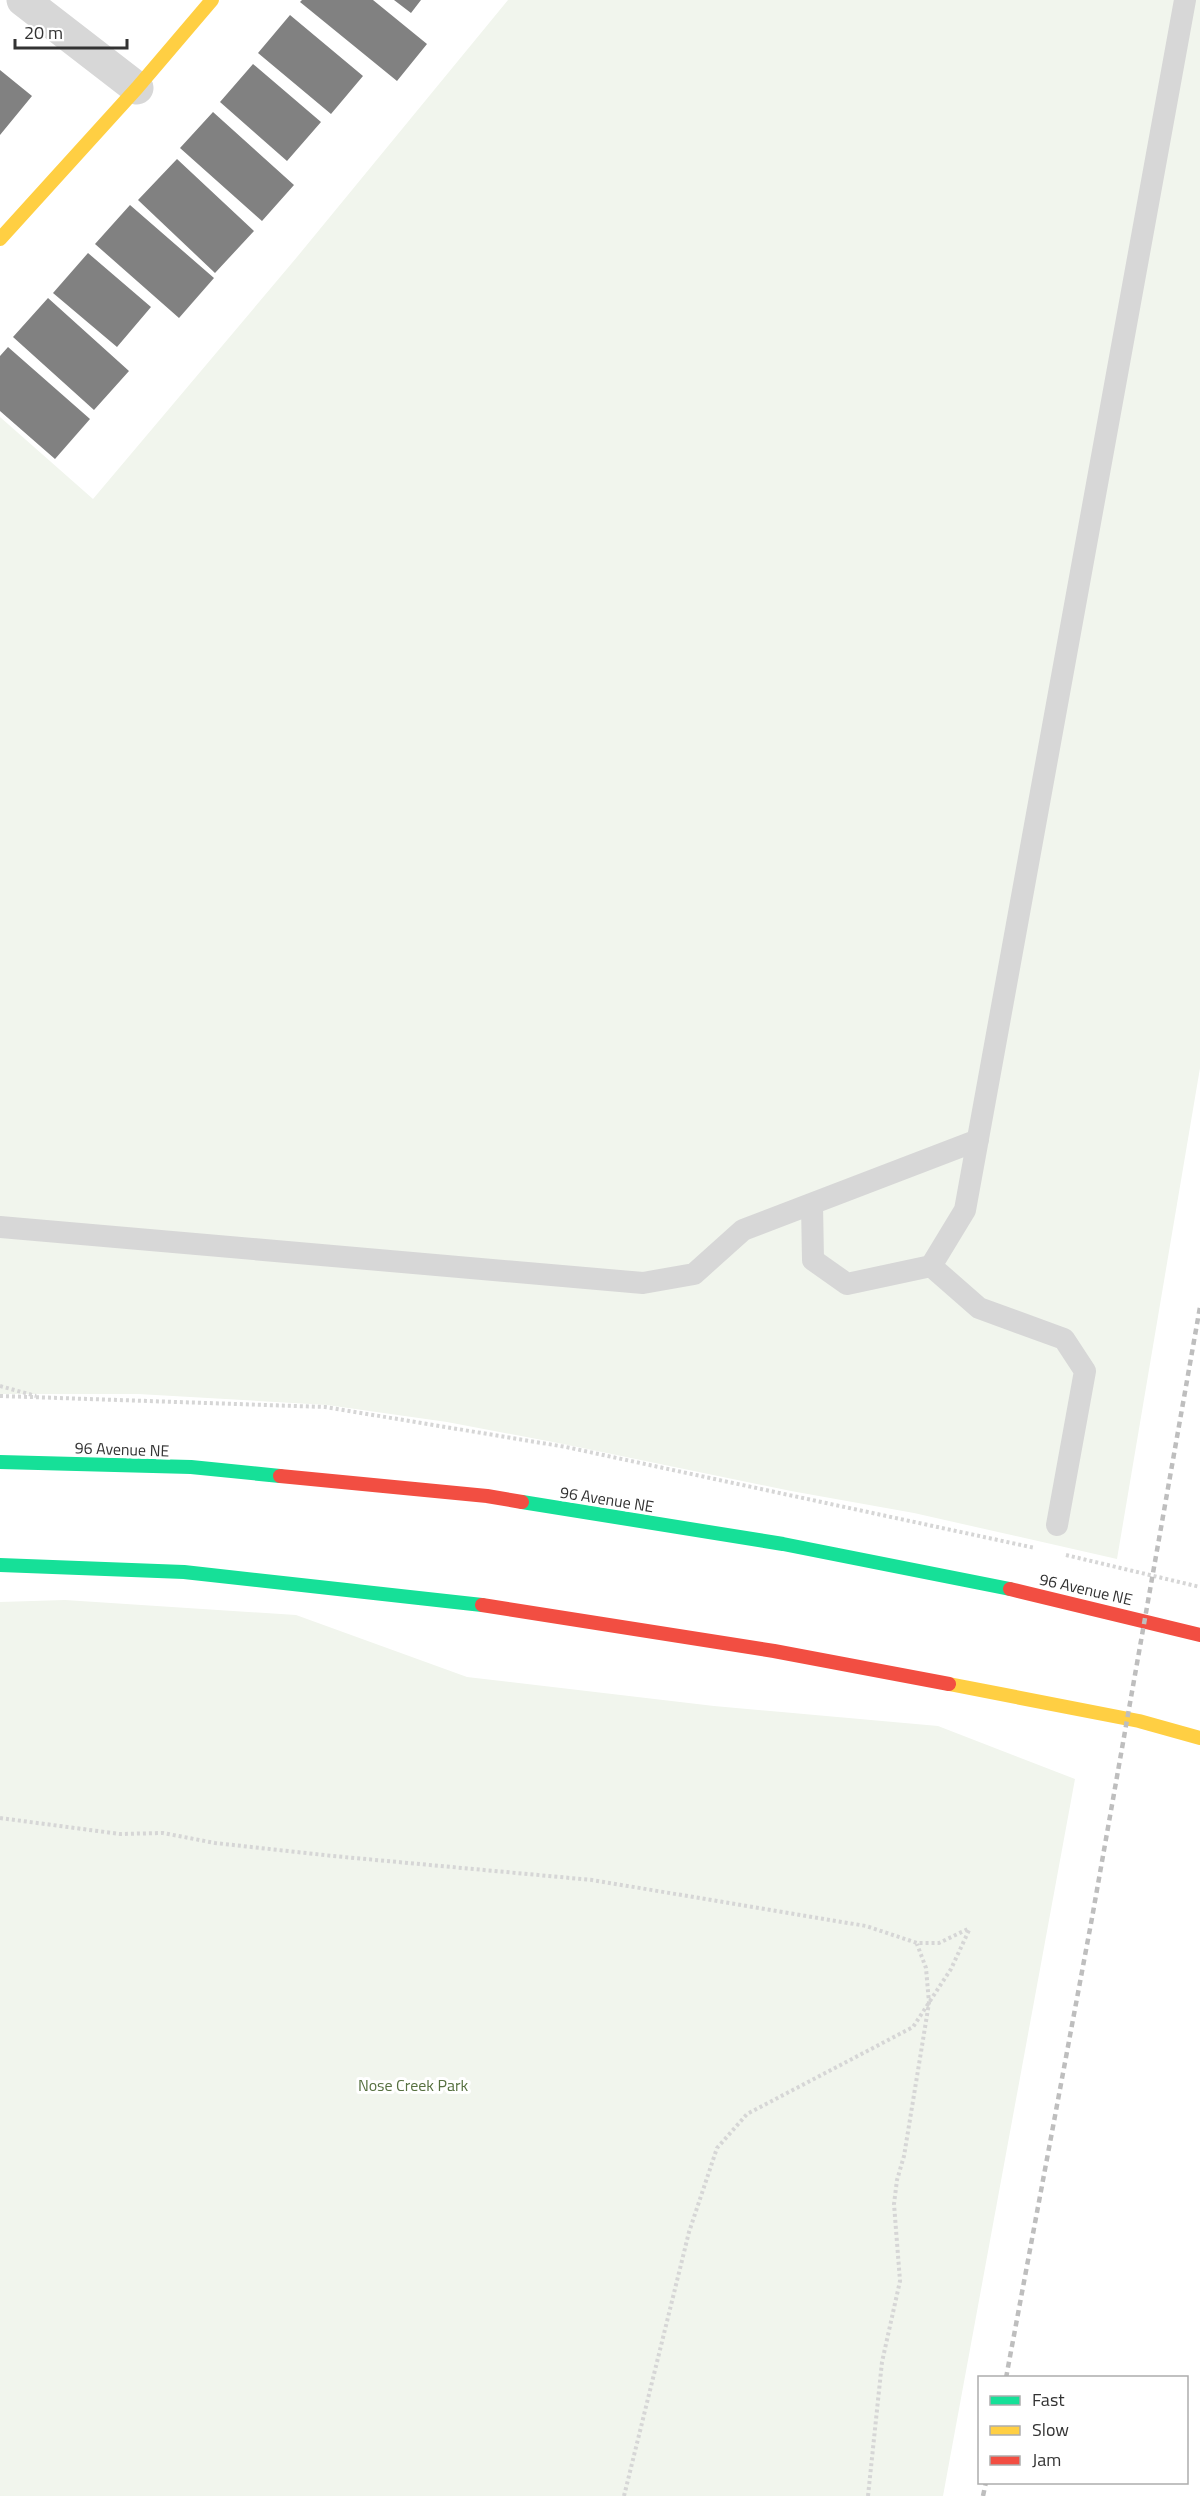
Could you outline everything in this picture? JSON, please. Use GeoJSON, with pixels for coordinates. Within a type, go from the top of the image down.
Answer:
{"type":"FeatureCollection","features":[{"type":"Feature","properties":{"kind":"main road"},"geometry":{"type":"LineString","coordinates":[[0,238],[137,88],[213,0]]}},
{"type":"Feature","properties":{"kind":"main road","name":"96 Avenue NE"},"geometry":{"type":"LineString","coordinates":[[0,1462],[191,1467],[487,1496],[783,1544],[1004,1587],[1200,1635]]}},
{"type":"Feature","properties":{"kind":"main road"},"geometry":{"type":"LineString","coordinates":[[0,1565],[184,1572],[478,1604],[774,1651],[1139,1721],[1200,1738]]}},
{"type":"Feature","properties":{"kind":"street"},"geometry":{"type":"LineString","coordinates":[[23,0],[137,88]]}},
{"type":"Feature","properties":{"kind":"lane"},"geometry":{"type":"LineString","coordinates":[[812,1204],[813,1260],[847,1284],[931,1266],[965,1210],[1185,0]]}},
{"type":"Feature","properties":{"kind":"lane"},"geometry":{"type":"LineString","coordinates":[[0,1227],[643,1283],[694,1274],[742,1230],[978,1140]]}},
{"type":"Feature","properties":{"kind":"lane"},"geometry":{"type":"LineString","coordinates":[[931,1266],[979,1308],[1064,1339],[1085,1371],[1057,1525]]}},
{"type":"Feature","properties":{"kind":"path"},"geometry":{"type":"LineString","coordinates":[[0,1386],[45,1398]]}},
{"type":"Feature","properties":{"kind":"path"},"geometry":{"type":"LineString","coordinates":[[0,1396],[325,1407],[566,1447],[1036,1548]]}},
{"type":"Feature","properties":{"kind":"path"},"geometry":{"type":"LineString","coordinates":[[1059,1553],[1200,1587]]}},
{"type":"Feature","properties":{"kind":"path"},"geometry":{"type":"LineString","coordinates":[[0,1818],[120,1834],[164,1833],[215,1843],[321,1855],[592,1880],[866,1926],[917,1943],[939,1943],[970,1928],[951,1969],[913,2027],[747,2114],[717,2148],[689,2232],[624,2496]]}},
{"type":"Feature","properties":{"kind":"path"},"geometry":{"type":"LineString","coordinates":[[868,2496],[882,2362],[900,2281],[894,2204],[929,2003],[927,1968],[917,1943]]}},
{"type":"Feature","properties":{"kind":"green space"},"geometry":{"type":"Polygon","coordinates":[[[508,0],[1200,0],[1200,1068],[1117,1559],[914,1513],[791,1491],[447,1422],[327,1405],[138,1394],[0,1394],[0,417],[93,499],[297,257],[508,0]]]}},
{"type":"Feature","properties":{"kind":"green space","name":"Nose Creek Park"},"geometry":{"type":"Polygon","coordinates":[[[65,1600],[296,1615],[467,1677],[714,1706],[938,1726],[1075,1779],[943,2496],[0,2496],[0,1602],[65,1600]]]}},
{"type":"Feature","properties":{"kind":"building"},"geometry":{"type":"Polygon","coordinates":[[[302,0],[373,0],[427,44],[397,81],[300,2],[302,0]]]}},
{"type":"Feature","properties":{"kind":"building"},"geometry":{"type":"Polygon","coordinates":[[[394,0],[421,0],[411,13],[394,0]]]}},
{"type":"Feature","properties":{"kind":"building"},"geometry":{"type":"Polygon","coordinates":[[[290,15],[363,76],[331,114],[258,53],[290,15]]]}},
{"type":"Feature","properties":{"kind":"building"},"geometry":{"type":"Polygon","coordinates":[[[253,64],[321,122],[287,161],[220,102],[253,64]]]}},
{"type":"Feature","properties":{"kind":"building"},"geometry":{"type":"Polygon","coordinates":[[[0,70],[32,96],[0,135],[0,70]]]}},
{"type":"Feature","properties":{"kind":"building"},"geometry":{"type":"Polygon","coordinates":[[[213,112],[294,185],[262,221],[180,148],[213,112]]]}},
{"type":"Feature","properties":{"kind":"building"},"geometry":{"type":"Polygon","coordinates":[[[177,159],[254,231],[215,273],[138,200],[177,159]]]}},
{"type":"Feature","properties":{"kind":"building"},"geometry":{"type":"Polygon","coordinates":[[[130,205],[214,278],[179,318],[95,244],[130,205]]]}},
{"type":"Feature","properties":{"kind":"building"},"geometry":{"type":"Polygon","coordinates":[[[88,253],[151,307],[117,347],[53,293],[88,253]]]}},
{"type":"Feature","properties":{"kind":"building"},"geometry":{"type":"Polygon","coordinates":[[[48,298],[129,371],[94,410],[13,337],[48,298]]]}},
{"type":"Feature","properties":{"kind":"building"},"geometry":{"type":"Polygon","coordinates":[[[8,347],[90,419],[55,459],[0,411],[0,356],[8,347]]]}},
{"type":"Feature","properties":{"kind":"railway"},"geometry":{"type":"LineString","coordinates":[[1006,2376],[1092,1918],[1200,1307]]}},
{"type":"Feature","properties":{"kind":"railway"},"geometry":{"type":"LineString","coordinates":[[983,2496],[986,2484]]}},
{"type":"Feature","properties":{"kind":"traffic: fast"},"geometry":{"type":"LineString","coordinates":[[0,1462],[191,1467],[280,1476]]}},
{"type":"Feature","properties":{"kind":"traffic: fast"},"geometry":{"type":"LineString","coordinates":[[522,1502],[783,1544],[1010,1589]]}},
{"type":"Feature","properties":{"kind":"traffic: fast"},"geometry":{"type":"LineString","coordinates":[[0,1565],[184,1572],[482,1605]]}},
{"type":"Feature","properties":{"kind":"traffic: slow"},"geometry":{"type":"LineString","coordinates":[[0,239],[137,88],[212,0]]}},
{"type":"Feature","properties":{"kind":"traffic: slow"},"geometry":{"type":"LineString","coordinates":[[949,1684],[1139,1721],[1200,1738]]}},
{"type":"Feature","properties":{"kind":"traffic: jam"},"geometry":{"type":"LineString","coordinates":[[280,1476],[487,1496],[522,1502]]}},
{"type":"Feature","properties":{"kind":"traffic: jam"},"geometry":{"type":"LineString","coordinates":[[1010,1589],[1200,1635]]}},
{"type":"Feature","properties":{"kind":"traffic: jam"},"geometry":{"type":"LineString","coordinates":[[482,1605],[774,1651],[949,1684]]}}]}
